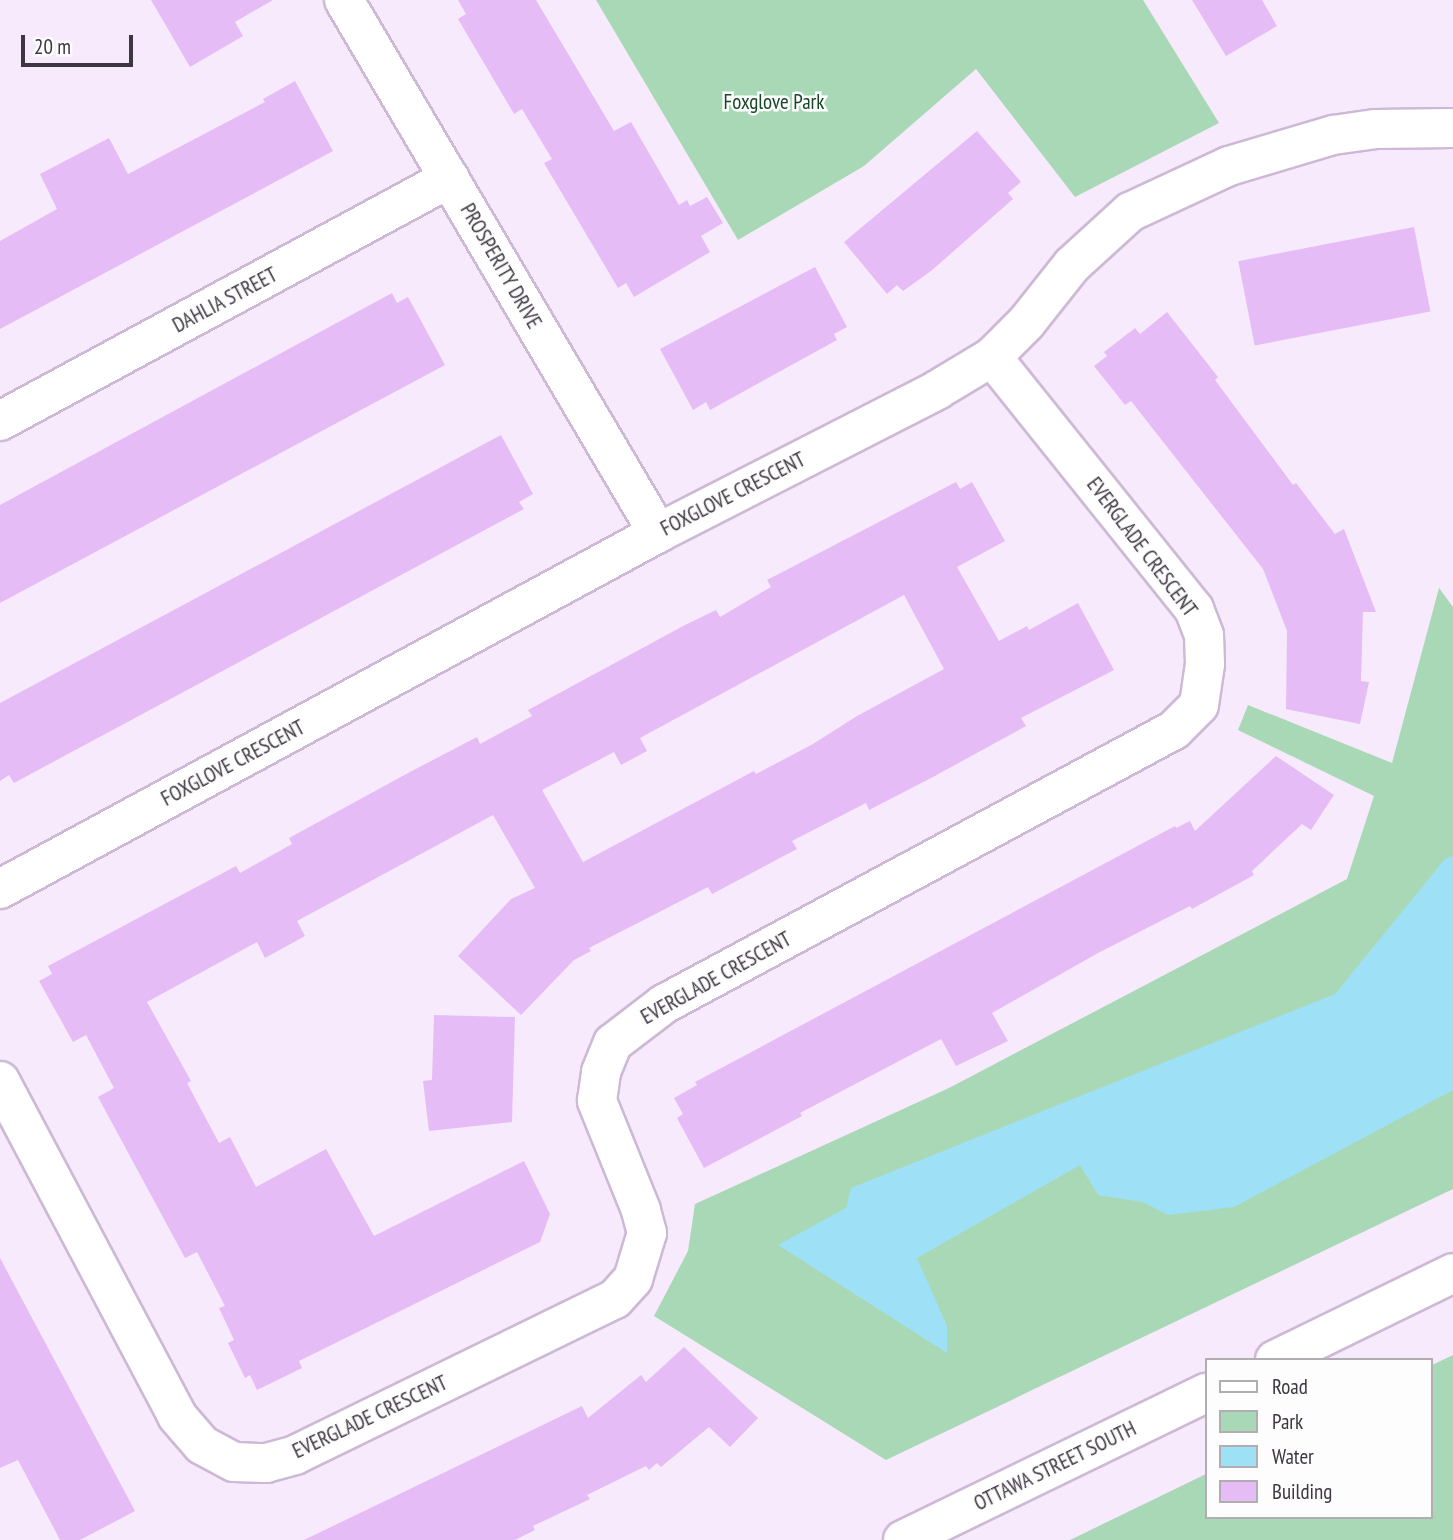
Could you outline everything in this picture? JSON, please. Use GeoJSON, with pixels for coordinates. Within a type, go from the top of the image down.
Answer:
{"type":"FeatureCollection","features":[{"type":"Feature","properties":{"kind":"street","name":"PROSPERITY DRIVE"},"geometry":{"type":"LineString","coordinates":[[344,0],[658,533]]}},
{"type":"Feature","properties":{"kind":"street","name":"FOXGLOVE CRESCENT"},"geometry":{"type":"LineString","coordinates":[[0,890],[658,533],[937,390],[992,357],[1026,323],[1072,265],[1130,212],[1229,166],[1333,135],[1375,129],[1453,128]]}},
{"type":"Feature","properties":{"kind":"street","name":"DAHLIA STREET"},"geometry":{"type":"LineString","coordinates":[[0,421],[450,178]]}},
{"type":"Feature","properties":{"kind":"street","name":"EVERGLADE CRESCENT"},"geometry":{"type":"LineString","coordinates":[[0,1081],[177,1416],[202,1446],[234,1462],[266,1463],[295,1455],[615,1298],[633,1279],[647,1233],[641,1210],[597,1101],[601,1072],[613,1043],[664,1004],[1174,730],[1199,705],[1205,664],[1204,635],[1194,609],[992,357]]}},
{"type":"Feature","properties":{"kind":"street"},"geometry":{"type":"LineString","coordinates":[[1279,1358],[1453,1273]]}},
{"type":"Feature","properties":{"kind":"street","name":"OTTAWA STREET SOUTH"},"geometry":{"type":"LineString","coordinates":[[904,1540],[1204,1394]]}},
{"type":"Feature","properties":{"kind":"green space","name":"Foxglove Park"},"geometry":{"type":"Polygon","coordinates":[[[596,0],[1143,0],[1219,123],[1075,197],[976,69],[864,166],[738,240],[596,0]]]}},
{"type":"Feature","properties":{"kind":"green space"},"geometry":{"type":"Polygon","coordinates":[[[1439,588],[1453,607],[1453,1189],[886,1460],[654,1316],[688,1251],[695,1204],[949,1088],[1347,879],[1374,796],[1238,730],[1248,705],[1392,763],[1439,588]]]}},
{"type":"Feature","properties":{"kind":"green space"},"geometry":{"type":"Polygon","coordinates":[[[1453,1355],[1453,1540],[1070,1540],[1204,1475],[1204,1519],[1432,1519],[1432,1365],[1453,1355]]]}},
{"type":"Feature","properties":{"kind":"water"},"geometry":{"type":"Polygon","coordinates":[[[1453,856],[1453,1090],[1234,1207],[1168,1215],[1143,1202],[1098,1195],[1080,1165],[917,1258],[947,1326],[947,1353],[778,1245],[846,1208],[851,1188],[1335,994],[1445,859],[1453,856]]]}},
{"type":"Feature","properties":{"kind":"building"},"geometry":{"type":"Polygon","coordinates":[[[151,0],[273,0],[235,22],[243,36],[190,67],[151,0]]]}},
{"type":"Feature","properties":{"kind":"building"},"geometry":{"type":"Polygon","coordinates":[[[458,0],[536,0],[614,131],[631,122],[679,205],[687,200],[690,206],[707,197],[723,223],[701,236],[710,252],[634,297],[626,283],[618,288],[544,163],[552,159],[522,109],[514,114],[458,19],[466,14],[458,0]]]}},
{"type":"Feature","properties":{"kind":"building"},"geometry":{"type":"Polygon","coordinates":[[[1192,0],[1262,0],[1277,26],[1226,56],[1192,0]]]}},
{"type":"Feature","properties":{"kind":"building"},"geometry":{"type":"Polygon","coordinates":[[[295,81],[333,151],[0,329],[0,241],[57,209],[40,174],[109,138],[128,174],[265,102],[263,99],[295,81]]]}},
{"type":"Feature","properties":{"kind":"building"},"geometry":{"type":"Polygon","coordinates":[[[977,131],[1021,182],[1008,193],[1013,199],[931,271],[903,291],[897,285],[887,294],[844,242],[977,131]]]}},
{"type":"Feature","properties":{"kind":"building"},"geometry":{"type":"Polygon","coordinates":[[[1414,227],[1430,311],[1255,346],[1238,261],[1414,227]]]}},
{"type":"Feature","properties":{"kind":"building"},"geometry":{"type":"Polygon","coordinates":[[[815,267],[847,327],[834,334],[837,340],[710,410],[706,402],[693,410],[660,349],[815,267]]]}},
{"type":"Feature","properties":{"kind":"building"},"geometry":{"type":"Polygon","coordinates":[[[392,293],[397,303],[408,297],[445,365],[0,603],[0,505],[392,293]]]}},
{"type":"Feature","properties":{"kind":"building"},"geometry":{"type":"Polygon","coordinates":[[[1167,312],[1218,377],[1215,380],[1293,485],[1296,483],[1335,534],[1344,529],[1376,612],[1363,612],[1361,681],[1369,682],[1360,724],[1286,709],[1287,631],[1263,569],[1131,401],[1125,405],[1094,366],[1107,356],[1104,352],[1135,328],[1140,334],[1167,312]]]}},
{"type":"Feature","properties":{"kind":"building"},"geometry":{"type":"Polygon","coordinates":[[[501,435],[533,494],[519,502],[524,509],[14,783],[9,775],[0,781],[0,703],[501,435]]]}},
{"type":"Feature","properties":{"kind":"building"},"geometry":{"type":"Polygon","coordinates":[[[956,482],[960,489],[972,482],[1005,541],[957,567],[999,641],[1027,626],[1029,630],[1078,603],[1114,670],[1021,718],[1026,726],[933,777],[869,810],[866,803],[792,841],[797,849],[712,894],[708,887],[589,948],[591,951],[574,960],[521,1015],[458,956],[511,899],[535,888],[493,815],[297,921],[305,936],[265,958],[257,942],[147,1002],[191,1081],[187,1083],[219,1143],[230,1137],[256,1187],[326,1149],[374,1236],[524,1161],[550,1214],[540,1242],[299,1361],[302,1368],[257,1390],[250,1375],[245,1378],[228,1343],[234,1340],[219,1308],[225,1306],[197,1252],[185,1258],[98,1097],[114,1088],[86,1035],[73,1042],[39,981],[52,974],[48,966],[236,866],[240,873],[292,844],[289,838],[477,737],[480,744],[532,716],[528,710],[685,625],[716,610],[720,617],[771,587],[767,580],[956,482]],[[904,595],[640,738],[647,751],[621,765],[614,752],[542,790],[583,862],[754,771],[756,774],[813,744],[857,716],[944,669],[904,595]]]}},
{"type":"Feature","properties":{"kind":"building"},"geometry":{"type":"Polygon","coordinates":[[[1276,756],[1334,795],[1311,830],[1302,824],[1252,871],[1254,875],[1192,909],[1190,906],[1098,953],[992,1013],[1008,1041],[956,1066],[941,1039],[800,1113],[802,1116],[704,1168],[677,1118],[683,1114],[674,1098],[697,1085],[695,1082],[1175,826],[1176,828],[1190,821],[1195,831],[1276,756]]]}},
{"type":"Feature","properties":{"kind":"building"},"geometry":{"type":"Polygon","coordinates":[[[434,1015],[515,1017],[512,1122],[429,1131],[423,1081],[432,1080],[434,1015]]]}},
{"type":"Feature","properties":{"kind":"building"},"geometry":{"type":"Polygon","coordinates":[[[0,1258],[135,1511],[80,1540],[60,1540],[18,1460],[0,1468],[0,1258]]]}},
{"type":"Feature","properties":{"kind":"building"},"geometry":{"type":"Polygon","coordinates":[[[684,1347],[758,1418],[730,1447],[709,1427],[661,1467],[657,1463],[649,1470],[646,1466],[587,1495],[590,1499],[533,1526],[535,1530],[515,1540],[304,1540],[582,1406],[588,1418],[641,1375],[646,1382],[684,1347]]]}}]}
